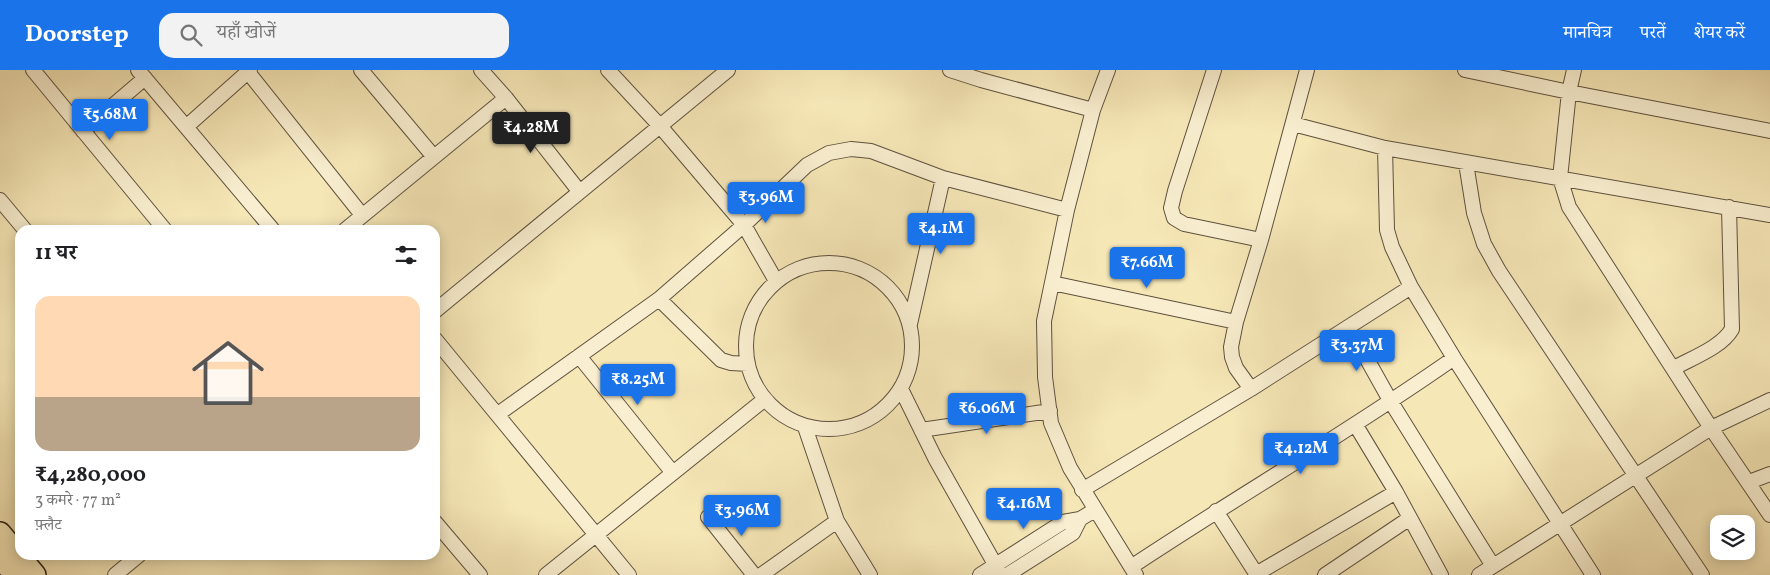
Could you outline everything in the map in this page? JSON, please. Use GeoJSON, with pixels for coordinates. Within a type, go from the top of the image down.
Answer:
{"type":"FeatureCollection","features":[{"type":"Feature","properties":{"kind":"main road"},"geometry":{"type":"LineString","coordinates":[[0,533],[15,551]]}},
{"type":"Feature","properties":{"kind":"main road"},"geometry":{"type":"LineString","coordinates":[[0,557],[15,575]]}},
{"type":"Feature","properties":{"kind":"main road"},"geometry":{"type":"LineString","coordinates":[[22,560],[35,575]]}},
{"type":"Feature","properties":{"kind":"street"},"geometry":{"type":"LineString","coordinates":[[33,70],[161,225]]}},
{"type":"Feature","properties":{"kind":"street"},"geometry":{"type":"LineString","coordinates":[[361,70],[434,157]]}},
{"type":"Feature","properties":{"kind":"street"},"geometry":{"type":"LineString","coordinates":[[481,70],[506,98],[579,191]]}},
{"type":"Feature","properties":{"kind":"street"},"geometry":{"type":"LineString","coordinates":[[608,70],[660,126],[744,225],[776,281]]}},
{"type":"Feature","properties":{"kind":"street"},"geometry":{"type":"LineString","coordinates":[[440,307],[728,70]]}},
{"type":"Feature","properties":{"kind":"street"},"geometry":{"type":"LineString","coordinates":[[950,70],[983,75],[1093,110]]}},
{"type":"Feature","properties":{"kind":"street"},"geometry":{"type":"LineString","coordinates":[[1108,70],[1093,110],[1067,210],[1044,321],[1045,377],[1051,424],[1070,468],[1134,571],[1216,511],[1391,402],[1454,358]]}},
{"type":"Feature","properties":{"kind":"street"},"geometry":{"type":"LineString","coordinates":[[1214,70],[1171,208],[1174,218],[1184,224],[1261,240]]}},
{"type":"Feature","properties":{"kind":"street"},"geometry":{"type":"LineString","coordinates":[[1251,389],[1236,368],[1231,347],[1236,322],[1261,240],[1307,70]]}},
{"type":"Feature","properties":{"kind":"street"},"geometry":{"type":"LineString","coordinates":[[1465,70],[1770,131]]}},
{"type":"Feature","properties":{"kind":"street"},"geometry":{"type":"LineString","coordinates":[[1574,70],[1569,92],[1560,178],[1569,207],[1711,428],[1770,515]]}},
{"type":"Feature","properties":{"kind":"street"},"geometry":{"type":"LineString","coordinates":[[186,127],[249,71],[362,215]]}},
{"type":"Feature","properties":{"kind":"street"},"geometry":{"type":"LineString","coordinates":[[83,131],[142,74],[269,225]]}},
{"type":"Feature","properties":{"kind":"street"},"geometry":{"type":"LineString","coordinates":[[351,225],[506,98]]}},
{"type":"Feature","properties":{"kind":"street"},"geometry":{"type":"LineString","coordinates":[[1293,124],[1385,148],[1770,215]]}},
{"type":"Feature","properties":{"kind":"street"},"geometry":{"type":"LineString","coordinates":[[1385,148],[1387,230],[1392,247],[1411,287],[1454,358],[1593,575]]}},
{"type":"Feature","properties":{"kind":"street"},"geometry":{"type":"LineString","coordinates":[[498,414],[659,299],[744,225],[807,165],[829,153],[851,149],[871,151],[944,178],[1067,210]]}},
{"type":"Feature","properties":{"kind":"street"},"geometry":{"type":"LineString","coordinates":[[1466,163],[1474,213],[1484,244],[1499,270],[1702,575]]}},
{"type":"Feature","properties":{"kind":"street"},"geometry":{"type":"LineString","coordinates":[[910,325],[944,178]]}},
{"type":"Feature","properties":{"kind":"street"},"geometry":{"type":"LineString","coordinates":[[0,200],[21,225]]}},
{"type":"Feature","properties":{"kind":"street"},"geometry":{"type":"LineString","coordinates":[[1674,368],[1727,338],[1732,329],[1729,207]]}},
{"type":"Feature","properties":{"kind":"street"},"geometry":{"type":"LineString","coordinates":[[836,262],[872,274],[892,291],[906,313],[910,325],[912,358],[901,389],[884,409],[861,423],[836,429],[805,427],[785,417],[765,399],[754,382],[748,364],[746,337],[751,318],[759,300],[776,281],[798,268],[810,264],[836,262]]}},
{"type":"Feature","properties":{"kind":"street"},"geometry":{"type":"LineString","coordinates":[[1052,284],[1236,322]]}},
{"type":"Feature","properties":{"kind":"street"},"geometry":{"type":"LineString","coordinates":[[1082,490],[1251,389],[1411,287]]}},
{"type":"Feature","properties":{"kind":"street"},"geometry":{"type":"LineString","coordinates":[[659,299],[721,360],[731,363],[748,364]]}},
{"type":"Feature","properties":{"kind":"street"},"geometry":{"type":"LineString","coordinates":[[1349,327],[1391,402],[1493,566]]}},
{"type":"Feature","properties":{"kind":"street"},"geometry":{"type":"LineString","coordinates":[[440,345],[629,575]]}},
{"type":"Feature","properties":{"kind":"street"},"geometry":{"type":"LineString","coordinates":[[579,356],[673,473]]}},
{"type":"Feature","properties":{"kind":"street"},"geometry":{"type":"LineString","coordinates":[[901,389],[935,458],[998,570]]}},
{"type":"Feature","properties":{"kind":"street"},"geometry":{"type":"LineString","coordinates":[[546,575],[765,399]]}},
{"type":"Feature","properties":{"kind":"street"},"geometry":{"type":"LineString","coordinates":[[1479,575],[1711,428],[1770,400]]}},
{"type":"Feature","properties":{"kind":"street"},"geometry":{"type":"LineString","coordinates":[[921,430],[1050,411]]}},
{"type":"Feature","properties":{"kind":"street"},"geometry":{"type":"LineString","coordinates":[[1355,424],[1396,492],[1441,575]]}},
{"type":"Feature","properties":{"kind":"street"},"geometry":{"type":"LineString","coordinates":[[805,427],[837,521],[870,575]]}},
{"type":"Feature","properties":{"kind":"street"},"geometry":{"type":"LineString","coordinates":[[1748,482],[1770,474]]}},
{"type":"Feature","properties":{"kind":"street"},"geometry":{"type":"LineString","coordinates":[[1216,511],[1257,574],[1396,492]]}},
{"type":"Feature","properties":{"kind":"street"},"geometry":{"type":"LineString","coordinates":[[980,575],[998,570],[1063,522],[1080,519],[1095,510]]}},
{"type":"Feature","properties":{"kind":"street"},"geometry":{"type":"LineString","coordinates":[[708,517],[754,575]]}},
{"type":"Feature","properties":{"kind":"street"},"geometry":{"type":"LineString","coordinates":[[1325,575],[1410,518]]}},
{"type":"Feature","properties":{"kind":"street"},"geometry":{"type":"LineString","coordinates":[[1006,575],[1073,533],[1080,519]]}},
{"type":"Feature","properties":{"kind":"street"},"geometry":{"type":"LineString","coordinates":[[761,575],[837,521]]}},
{"type":"Feature","properties":{"kind":"street"},"geometry":{"type":"LineString","coordinates":[[440,528],[480,575]]}},
{"type":"Feature","properties":{"kind":"street"},"geometry":{"type":"LineString","coordinates":[[114,575],[133,560]]}}]}
